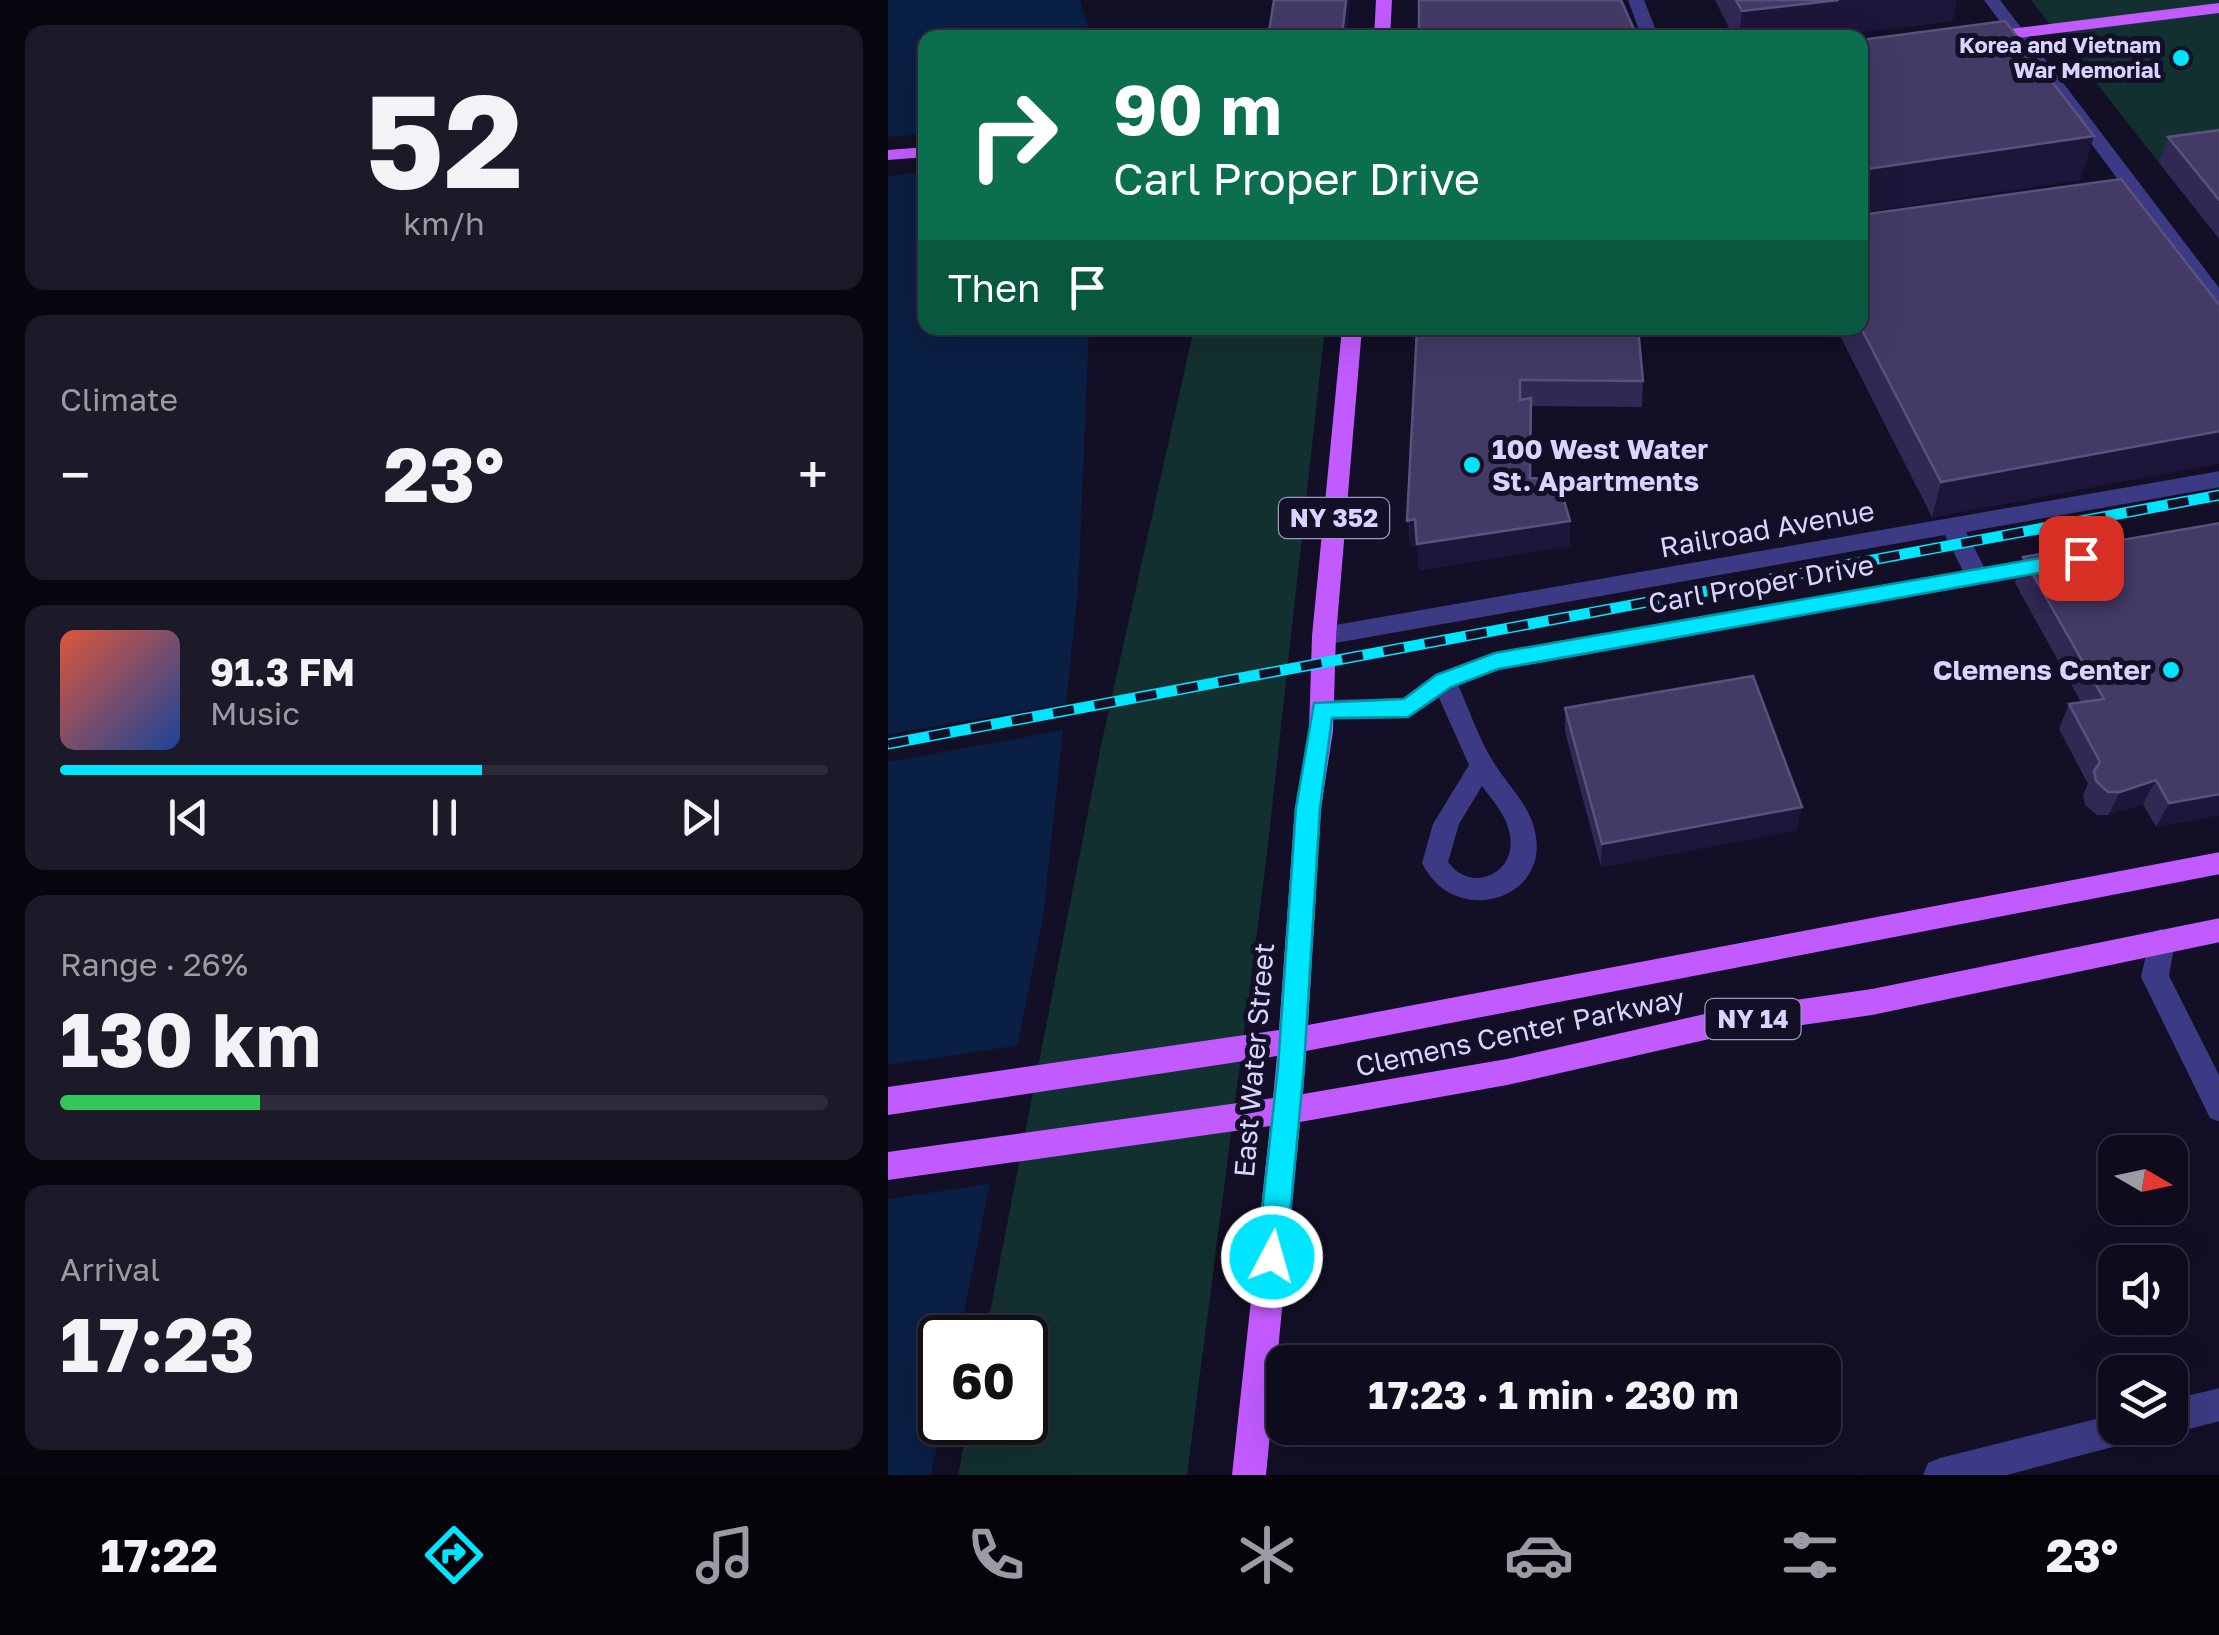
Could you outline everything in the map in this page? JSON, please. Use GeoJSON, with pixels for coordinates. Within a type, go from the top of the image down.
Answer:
{"type":"FeatureCollection","features":[{"type":"Feature","properties":{"kind":"main road"},"geometry":{"type":"LineString","coordinates":[[1382,30],[1384,0]]}},
{"type":"Feature","properties":{"kind":"main road"},"geometry":{"type":"LineString","coordinates":[[1972,38],[2220,8]]}},
{"type":"Feature","properties":{"kind":"main road"},"geometry":{"type":"LineString","coordinates":[[888,155],[918,153]]}},
{"type":"Feature","properties":{"kind":"main road","name":"NY 352"},"geometry":{"type":"LineString","coordinates":[[1322,710],[1324,636],[1351,335]]}},
{"type":"Feature","properties":{"kind":"main road","name":"East Water Street"},"geometry":{"type":"LineString","coordinates":[[1249,1475],[1287,1112],[1308,808],[1322,710]]}},
{"type":"Feature","properties":{"kind":"main road","name":"Clemens Center Parkway"},"geometry":{"type":"LineString","coordinates":[[888,1101],[1293,1041],[2220,864]]}},
{"type":"Feature","properties":{"kind":"main road","name":"Clemens Center Parkway"},"geometry":{"type":"LineString","coordinates":[[888,1166],[1146,1128],[1287,1112],[1508,1072],[1718,1024],[1872,1002],[2220,930]]}},
{"type":"Feature","properties":{"kind":"street"},"geometry":{"type":"LineString","coordinates":[[1636,0],[1649,30]]}},
{"type":"Feature","properties":{"kind":"street"},"geometry":{"type":"LineString","coordinates":[[1992,0],[2220,303]]}},
{"type":"Feature","properties":{"kind":"street","name":"Railroad Avenue"},"geometry":{"type":"LineString","coordinates":[[1324,636],[2220,480]]}},
{"type":"Feature","properties":{"kind":"street"},"geometry":{"type":"LineString","coordinates":[[1952,528],[1978,576]]}},
{"type":"Feature","properties":{"kind":"street","name":"Carl Proper Drive"},"geometry":{"type":"LineString","coordinates":[[1322,710],[1408,708],[1444,681],[1495,661],[2071,560]]}},
{"type":"Feature","properties":{"kind":"street"},"geometry":{"type":"LineString","coordinates":[[1444,681],[1482,766],[1516,816],[1524,840],[1520,866],[1504,885],[1476,890],[1448,882],[1435,864],[1437,846],[1456,802],[1482,766]]}},
{"type":"Feature","properties":{"kind":"street"},"geometry":{"type":"LineString","coordinates":[[2162,941],[2155,976],[2220,1108]]}},
{"type":"Feature","properties":{"kind":"street"},"geometry":{"type":"LineString","coordinates":[[2188,1412],[2220,1404]]}},
{"type":"Feature","properties":{"kind":"street"},"geometry":{"type":"LineString","coordinates":[[1940,1475],[2098,1435]]}},
{"type":"Feature","properties":{"kind":"green space"},"geometry":{"type":"Polygon","coordinates":[[[2031,0],[2219,0],[2219,155],[2160,164],[2031,0]]]}},
{"type":"Feature","properties":{"kind":"green space"},"geometry":{"type":"Polygon","coordinates":[[[1192,335],[1324,335],[1266,862],[1187,1475],[958,1475],[964,1445],[1048,1445],[1048,1315],[989,1315],[1102,741],[1192,335]]]}},
{"type":"Feature","properties":{"kind":"water"},"geometry":{"type":"Polygon","coordinates":[[[888,0],[1080,0],[1089,30],[918,30],[918,335],[1089,335],[1078,590],[1043,917],[963,1315],[918,1315],[918,1445],[937,1445],[931,1475],[888,1475],[888,0]]]}},
{"type":"Feature","properties":{"kind":"pier"},"geometry":{"type":"Polygon","coordinates":[[[918,135],[918,173],[888,176],[888,137],[918,135]]]}},
{"type":"Feature","properties":{"kind":"pier"},"geometry":{"type":"Polygon","coordinates":[[[1071,703],[1068,729],[888,762],[888,734],[1071,703]]]}},
{"type":"Feature","properties":{"kind":"pier"},"geometry":{"type":"Polygon","coordinates":[[[1022,1045],[995,1183],[888,1199],[888,1065],[1022,1045]]]}},
{"type":"Feature","properties":{"kind":"building"},"geometry":{"type":"Polygon","coordinates":[[[1274,0],[1346,0],[1343,30],[1269,30],[1274,0]]]}},
{"type":"Feature","properties":{"kind":"building"},"geometry":{"type":"Polygon","coordinates":[[[1419,0],[1621,0],[1634,30],[1419,30],[1419,0]]]}},
{"type":"Feature","properties":{"kind":"building"},"geometry":{"type":"Polygon","coordinates":[[[1736,0],[1839,0],[1742,11],[1736,0]]]}},
{"type":"Feature","properties":{"kind":"building"},"geometry":{"type":"Polygon","coordinates":[[[2005,21],[2094,136],[1868,169],[1868,39],[2005,21]]]}},
{"type":"Feature","properties":{"kind":"building"},"geometry":{"type":"Polygon","coordinates":[[[2220,130],[2220,201],[2168,137],[2220,130]]]}},
{"type":"Feature","properties":{"kind":"building"},"geometry":{"type":"Polygon","coordinates":[[[2121,179],[2220,306],[2220,431],[1941,482],[1865,335],[1868,335],[1868,214],[2121,179]]]}},
{"type":"Feature","properties":{"kind":"building","name":"100 West Water St. Apartments"},"geometry":{"type":"Polygon","coordinates":[[[1417,335],[1639,335],[1643,381],[1520,380],[1520,400],[1531,398],[1530,478],[1558,480],[1570,521],[1417,544],[1415,519],[1407,521],[1417,335]]]}},
{"type":"Feature","properties":{"kind":"building"},"geometry":{"type":"Polygon","coordinates":[[[2220,523],[2220,794],[2169,803],[2156,780],[2108,792],[2096,781],[2094,771],[2100,762],[2069,704],[2104,699],[2023,557],[2220,523]]]}},
{"type":"Feature","properties":{"kind":"building"},"geometry":{"type":"Polygon","coordinates":[[[1753,676],[1802,807],[1602,844],[1565,708],[1753,676]]]}},
{"type":"Feature","properties":{"kind":"railway"},"geometry":{"type":"LineString","coordinates":[[888,744],[2220,495]]}},
{"type":"Feature","properties":{"kind":"place","name":"Korea and Vietnam War Memorial"},"geometry":{"type":"Point","coordinates":[2181,58]}},
{"type":"Feature","properties":{"kind":"place","name":"100 West Water St. Apartments"},"geometry":{"type":"Point","coordinates":[1472,465]}},
{"type":"Feature","properties":{"kind":"place","name":"Clemens Center"},"geometry":{"type":"Point","coordinates":[2171,670]}},
{"type":"Feature","properties":{"kind":"route"},"geometry":{"type":"LineString","coordinates":[[1272,1257],[1291,1067],[1308,808],[1322,710],[1408,708],[1444,681],[1495,661],[2081,558]]}}]}
